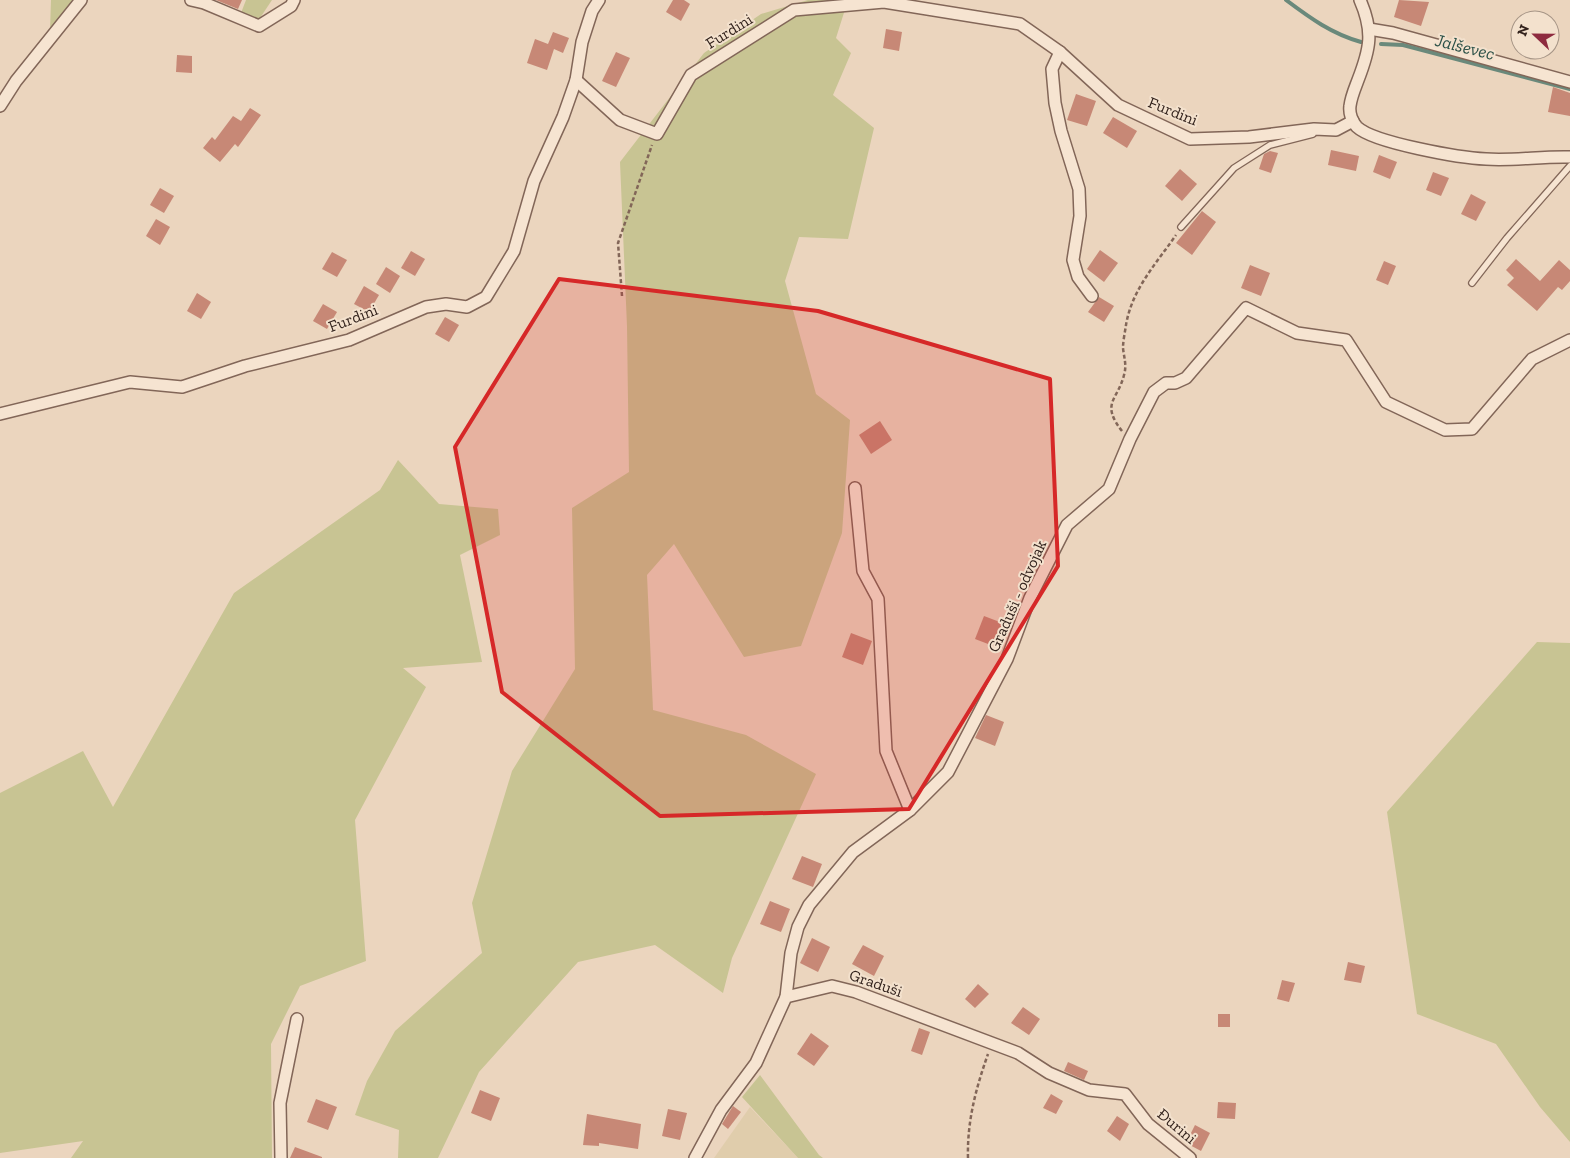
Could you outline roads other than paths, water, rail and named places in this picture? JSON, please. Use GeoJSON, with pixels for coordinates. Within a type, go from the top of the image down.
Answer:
{"type":"FeatureCollection","features":[{"type":"Feature","properties":{"kind":"street"},"geometry":{"type":"LineString","coordinates":[[0,106],[16,81],[80,0]]}},
{"type":"Feature","properties":{"kind":"street"},"geometry":{"type":"LineString","coordinates":[[191,0],[204,3],[258,26],[291,6],[294,0]]}},
{"type":"Feature","properties":{"kind":"street","name":"Furdini"},"geometry":{"type":"LineString","coordinates":[[0,414],[130,382],[182,387],[245,366],[349,340],[426,306],[446,304],[467,307],[486,297],[514,250],[534,181],[563,117],[576,80],[582,42],[592,11],[599,0]]}},
{"type":"Feature","properties":{"kind":"street"},"geometry":{"type":"LineString","coordinates":[[1360,0],[1366,13],[1369,32],[1369,52],[1350,108],[1353,121],[1358,128],[1391,142],[1439,154],[1486,160],[1570,157]]}},
{"type":"Feature","properties":{"kind":"street","name":"Furdini"},"geometry":{"type":"LineString","coordinates":[[576,80],[620,120],[657,134],[692,75],[794,10],[884,2],[1020,24],[1060,52],[1118,105],[1190,138],[1249,137],[1314,129],[1336,130],[1353,121]]}},
{"type":"Feature","properties":{"kind":"street"},"geometry":{"type":"LineString","coordinates":[[1369,32],[1393,33],[1570,82]]}},
{"type":"Feature","properties":{"kind":"street"},"geometry":{"type":"LineString","coordinates":[[1060,52],[1052,70],[1055,103],[1061,131],[1079,189],[1080,216],[1073,260],[1078,277],[1092,296]]}},
{"type":"Feature","properties":{"kind":"street","name":"Graduši - odvojak"},"geometry":{"type":"LineString","coordinates":[[786,998],[791,953],[798,928],[809,905],[853,852],[910,810],[948,772],[1007,659],[1030,598],[1067,525],[1109,489],[1130,439],[1154,392],[1166,383],[1186,378],[1246,308],[1297,333],[1346,340],[1386,402],[1445,430],[1472,429],[1532,359],[1570,340]]}},
{"type":"Feature","properties":{"kind":"street"},"geometry":{"type":"LineString","coordinates":[[855,488],[863,571],[878,599],[886,751],[910,810]]}},
{"type":"Feature","properties":{"kind":"street","name":"Graduši"},"geometry":{"type":"LineString","coordinates":[[786,998],[832,986],[856,992],[1018,1053],[1049,1073],[1089,1090],[1125,1094]]}},
{"type":"Feature","properties":{"kind":"street"},"geometry":{"type":"LineString","coordinates":[[695,1158],[721,1110],[756,1063],[786,998]]}},
{"type":"Feature","properties":{"kind":"street"},"geometry":{"type":"LineString","coordinates":[[281,1158],[280,1103],[297,1019]]}},
{"type":"Feature","properties":{"kind":"street","name":"Đurini"},"geometry":{"type":"LineString","coordinates":[[1125,1094],[1148,1124],[1190,1158]]}},
{"type":"Feature","properties":{"kind":"lane"},"geometry":{"type":"LineString","coordinates":[[1181,227],[1234,168],[1270,145],[1313,134],[1314,129]]}},
{"type":"Feature","properties":{"kind":"lane"},"geometry":{"type":"LineString","coordinates":[[1472,283],[1507,238],[1570,166]]}},
{"type":"Feature","properties":{"kind":"waterway","name":"Jalševec"},"geometry":{"type":"LineString","coordinates":[[1286,0],[1331,30],[1361,42]]}},
{"type":"Feature","properties":{"kind":"waterway","name":"Jalševec"},"geometry":{"type":"LineString","coordinates":[[1381,44],[1403,45],[1570,89]]}}]}
